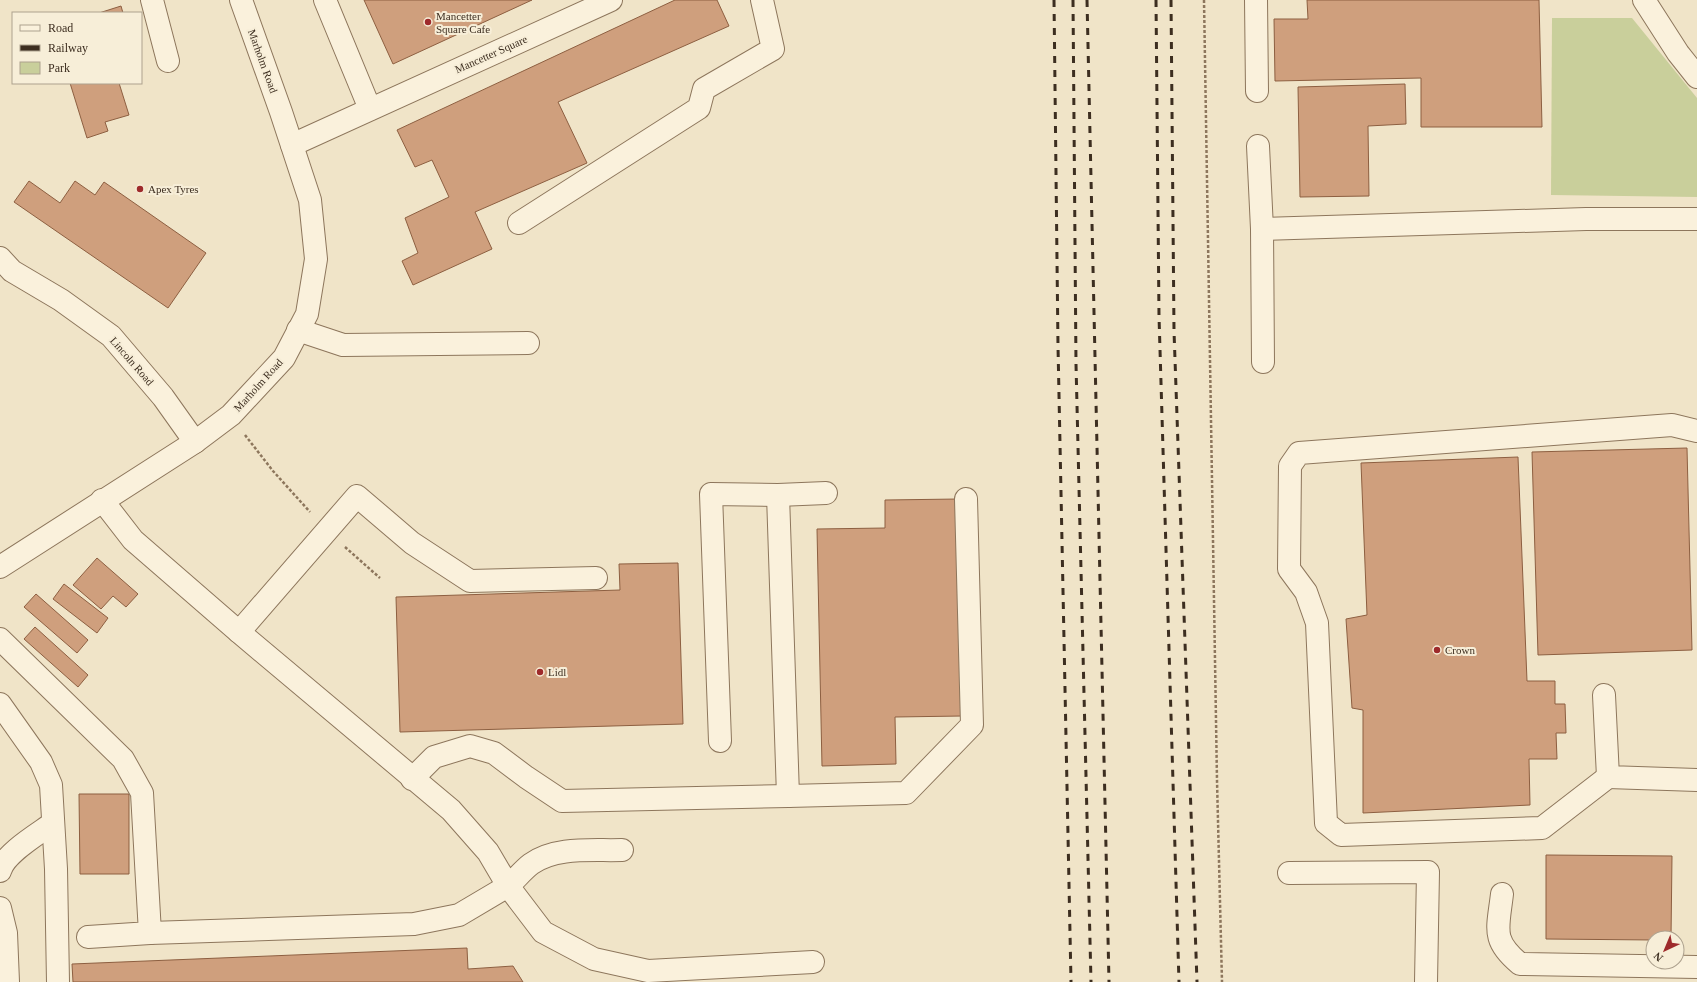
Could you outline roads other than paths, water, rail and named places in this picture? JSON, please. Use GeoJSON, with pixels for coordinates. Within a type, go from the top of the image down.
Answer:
{"type":"FeatureCollection","features":[{"type":"Feature","properties":{"kind":"street"},"geometry":{"type":"LineString","coordinates":[[152,0],[168,61]]}},
{"type":"Feature","properties":{"kind":"street","name":"Marholm Road"},"geometry":{"type":"LineString","coordinates":[[0,567],[102,500],[195,442],[231,415],[284,358],[307,314],[316,259],[310,200],[241,0]]}},
{"type":"Feature","properties":{"kind":"street"},"geometry":{"type":"LineString","coordinates":[[325,0],[370,108]]}},
{"type":"Feature","properties":{"kind":"street","name":"Mancetter Square"},"geometry":{"type":"LineString","coordinates":[[292,145],[370,108],[611,0]]}},
{"type":"Feature","properties":{"kind":"street"},"geometry":{"type":"LineString","coordinates":[[519,223],[699,108],[704,89],[773,49],[762,0]]}},
{"type":"Feature","properties":{"kind":"street"},"geometry":{"type":"LineString","coordinates":[[1256,0],[1256,91]]}},
{"type":"Feature","properties":{"kind":"street"},"geometry":{"type":"LineString","coordinates":[[1644,0],[1678,53],[1697,76]]}},
{"type":"Feature","properties":{"kind":"street"},"geometry":{"type":"LineString","coordinates":[[1258,146],[1262,229],[1263,362]]}},
{"type":"Feature","properties":{"kind":"street"},"geometry":{"type":"LineString","coordinates":[[1262,229],[1570,219],[1697,219]]}},
{"type":"Feature","properties":{"kind":"street","name":"Lincoln Road"},"geometry":{"type":"LineString","coordinates":[[4,266],[61,300],[111,336],[163,397],[195,442]]}},
{"type":"Feature","properties":{"kind":"street"},"geometry":{"type":"LineString","coordinates":[[298,330],[343,345],[528,343]]}},
{"type":"Feature","properties":{"kind":"street"},"geometry":{"type":"LineString","coordinates":[[1697,431],[1672,425],[1298,453],[1290,466],[1289,569],[1306,592],[1317,623],[1326,824],[1341,835],[1542,828],[1608,777],[1697,780]]}},
{"type":"Feature","properties":{"kind":"street"},"geometry":{"type":"LineString","coordinates":[[720,740],[711,494],[778,495],[826,493]]}},
{"type":"Feature","properties":{"kind":"street"},"geometry":{"type":"LineString","coordinates":[[778,495],[788,796]]}},
{"type":"Feature","properties":{"kind":"street"},"geometry":{"type":"LineString","coordinates":[[239,632],[357,496],[412,542],[470,581],[596,578]]}},
{"type":"Feature","properties":{"kind":"street"},"geometry":{"type":"LineString","coordinates":[[412,778],[434,757],[470,746],[494,753],[526,777],[562,800],[906,793],[972,725],[966,499]]}},
{"type":"Feature","properties":{"kind":"street"},"geometry":{"type":"LineString","coordinates":[[102,500],[133,540],[239,632],[451,810],[488,852],[508,886],[543,932],[594,959],[648,971],[812,962]]}},
{"type":"Feature","properties":{"kind":"street"},"geometry":{"type":"LineString","coordinates":[[0,640],[123,758],[142,793],[150,933]]}},
{"type":"Feature","properties":{"kind":"street"},"geometry":{"type":"LineString","coordinates":[[1604,695],[1608,777]]}},
{"type":"Feature","properties":{"kind":"street"},"geometry":{"type":"LineString","coordinates":[[0,704],[41,762],[50,785],[53,824],[58,982]]}},
{"type":"Feature","properties":{"kind":"street"},"geometry":{"type":"LineString","coordinates":[[0,871],[2,865],[15,852],[53,824]]}},
{"type":"Feature","properties":{"kind":"street"},"geometry":{"type":"LineString","coordinates":[[88,937],[150,933],[414,924],[459,915],[508,886],[531,864],[552,854],[622,850]]}},
{"type":"Feature","properties":{"kind":"street"},"geometry":{"type":"LineString","coordinates":[[1289,873],[1428,872],[1426,982]]}},
{"type":"Feature","properties":{"kind":"street"},"geometry":{"type":"LineString","coordinates":[[1502,894],[1497,932],[1506,953],[1520,964],[1697,967]]}},
{"type":"Feature","properties":{"kind":"street"},"geometry":{"type":"LineString","coordinates":[[0,908],[6,933],[8,982]]}},
{"type":"Feature","properties":{"kind":"railway"},"geometry":{"type":"LineString","coordinates":[[1054,0],[1058,346],[1071,982]]}},
{"type":"Feature","properties":{"kind":"railway"},"geometry":{"type":"LineString","coordinates":[[1073,0],[1076,364],[1091,982]]}},
{"type":"Feature","properties":{"kind":"railway"},"geometry":{"type":"LineString","coordinates":[[1087,0],[1109,982]]}},
{"type":"Feature","properties":{"kind":"railway"},"geometry":{"type":"LineString","coordinates":[[1156,0],[1159,316],[1179,982]]}},
{"type":"Feature","properties":{"kind":"railway"},"geometry":{"type":"LineString","coordinates":[[1171,0],[1174,331],[1197,982]]}},
{"type":"Feature","properties":{"kind":"place","name":"Mancetter Square Cafe"},"geometry":{"type":"Point","coordinates":[428,22]}},
{"type":"Feature","properties":{"kind":"place","name":"Apex Tyres"},"geometry":{"type":"Point","coordinates":[140,189]}},
{"type":"Feature","properties":{"kind":"place","name":"Crown"},"geometry":{"type":"Point","coordinates":[1437,650]}},
{"type":"Feature","properties":{"kind":"place","name":"Lidl"},"geometry":{"type":"Point","coordinates":[540,672]}}]}
